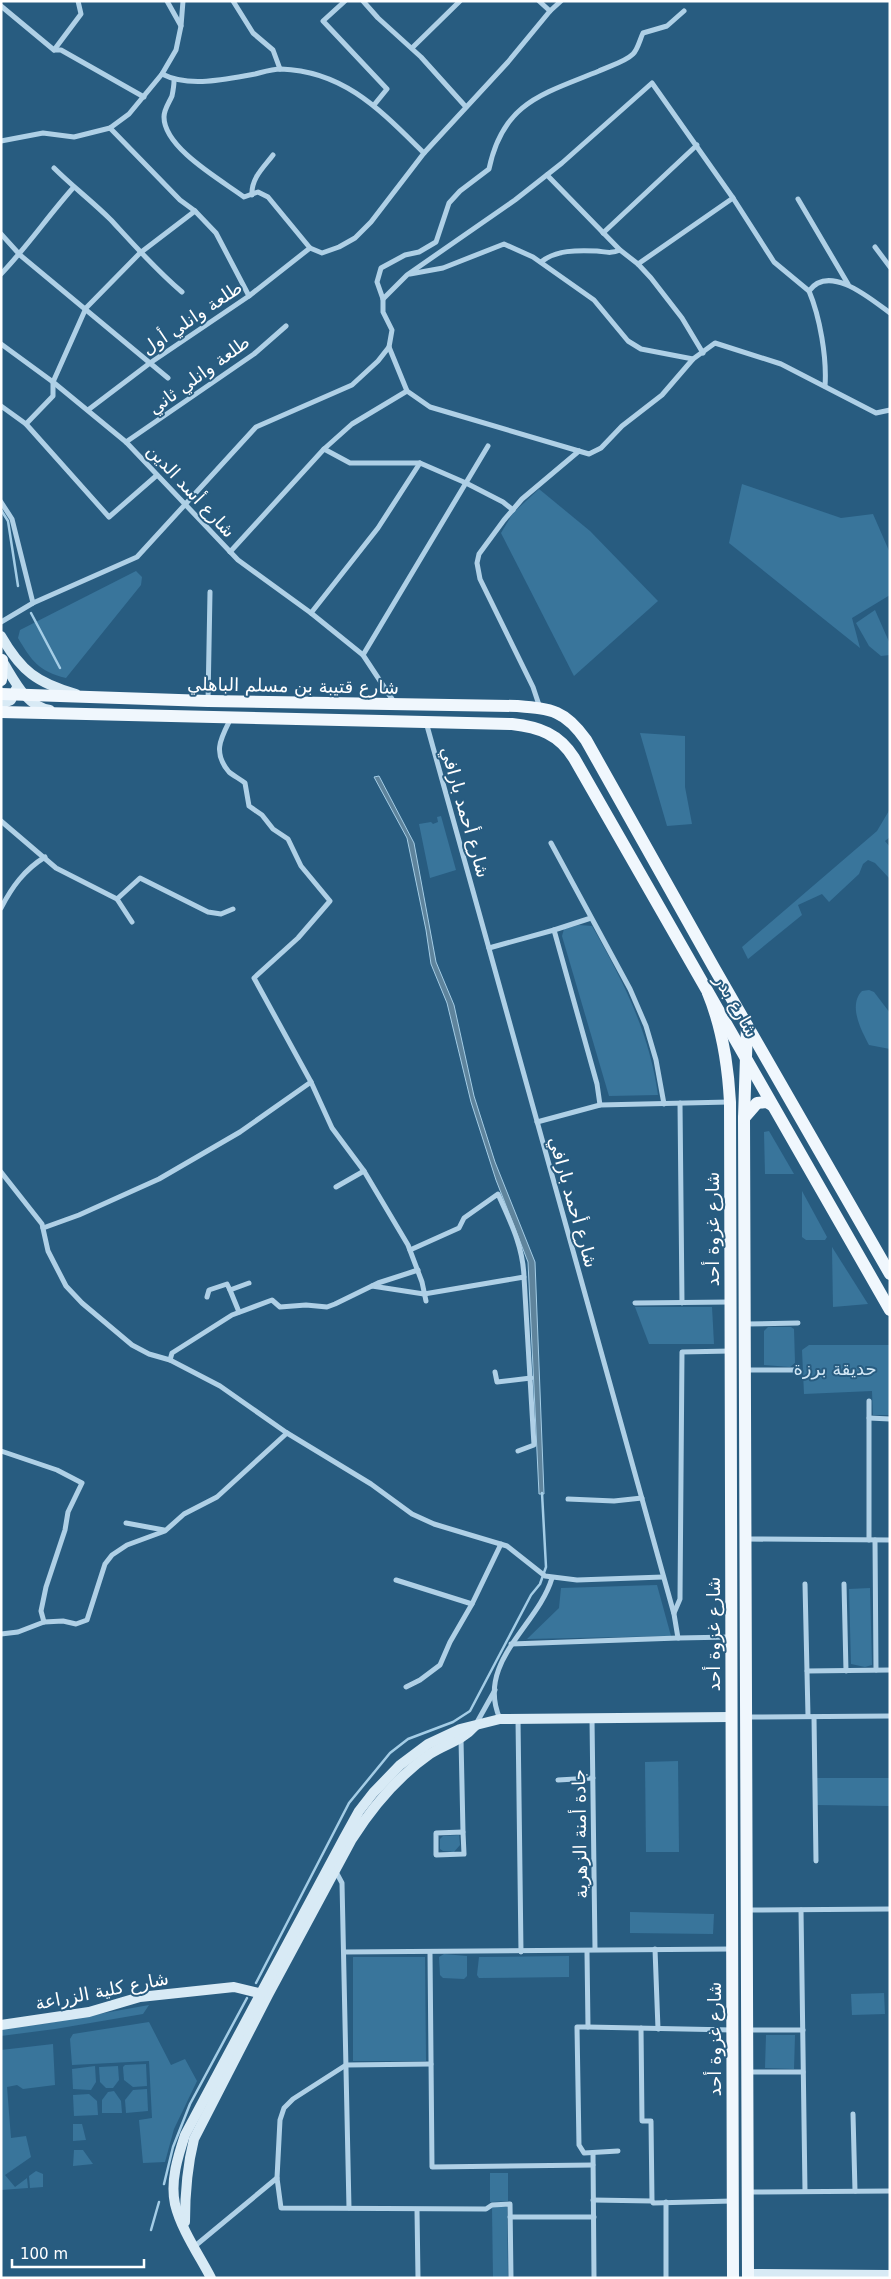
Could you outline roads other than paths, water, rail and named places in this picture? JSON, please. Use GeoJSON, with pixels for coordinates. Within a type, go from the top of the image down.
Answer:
{"type":"FeatureCollection","features":[{"type":"Feature","properties":{"kind":"main road"},"geometry":{"type":"LineString","coordinates":[[1,636],[14,692],[11,700],[1,704]]}},
{"type":"Feature","properties":{"kind":"main road"},"geometry":{"type":"LineString","coordinates":[[1,680],[5,657]]}},
{"type":"Feature","properties":{"kind":"main road"},"geometry":{"type":"LineString","coordinates":[[5,657],[50,686],[89,697]]}},
{"type":"Feature","properties":{"kind":"main road","name":"شارع قتيبة بن مسلم الباهلي"},"geometry":{"type":"LineString","coordinates":[[14,692],[89,697],[208,701],[540,708],[562,714]]}},
{"type":"Feature","properties":{"kind":"main road"},"geometry":{"type":"LineString","coordinates":[[14,692],[42,708],[73,713]]}},
{"type":"Feature","properties":{"kind":"main road","name":"شارع قتيبة بن مسلم الباهلي"},"geometry":{"type":"LineString","coordinates":[[1,712],[512,724],[542,729]]}},
{"type":"Feature","properties":{"kind":"main road"},"geometry":{"type":"LineString","coordinates":[[542,729],[547,719],[562,714]]}},
{"type":"Feature","properties":{"kind":"main road","name":"شارع بدر"},"geometry":{"type":"LineString","coordinates":[[562,714],[586,740],[764,1056],[890,1274]]}},
{"type":"Feature","properties":{"kind":"main road","name":"شارع بدر"},"geometry":{"type":"LineString","coordinates":[[542,729],[556,737],[569,750],[890,1310]]}},
{"type":"Feature","properties":{"kind":"main road"},"geometry":{"type":"LineString","coordinates":[[569,750],[579,748],[586,740]]}},
{"type":"Feature","properties":{"kind":"main road","name":"شارع غزوة أحد"},"geometry":{"type":"LineString","coordinates":[[708,993],[717,1016],[729,1084],[730,1102],[733,2278]]}},
{"type":"Feature","properties":{"kind":"main road","name":"شارع غزوة أحد"},"geometry":{"type":"LineString","coordinates":[[748,1026],[744,1118],[748,2276]]}},
{"type":"Feature","properties":{"kind":"main road"},"geometry":{"type":"LineString","coordinates":[[729,1084],[735,1068],[746,1060],[764,1056]]}},
{"type":"Feature","properties":{"kind":"main road"},"geometry":{"type":"LineString","coordinates":[[744,1118],[757,1103],[767,1102],[772,1105]]}},
{"type":"Feature","properties":{"kind":"main road"},"geometry":{"type":"LineString","coordinates":[[212,2278],[186,2228],[185,2186],[188,2162],[194,2139],[264,1994],[344,1838],[359,1811],[373,1793],[400,1765],[428,1744],[460,1729],[500,1719],[731,1717]]}},
{"type":"Feature","properties":{"kind":"main road"},"geometry":{"type":"LineString","coordinates":[[264,1994],[366,1818],[394,1783],[432,1752],[461,1739],[475,1726]]}},
{"type":"Feature","properties":{"kind":"main road","name":"شارع كلية الزراعة"},"geometry":{"type":"LineString","coordinates":[[1,2025],[89,2012],[140,1997],[234,1987],[264,1994]]}},
{"type":"Feature","properties":{"kind":"main road"},"geometry":{"type":"LineString","coordinates":[[748,2276],[890,2275]]}},
{"type":"Feature","properties":{"kind":"street"},"geometry":{"type":"LineString","coordinates":[[54,50],[81,14],[78,1]]}},
{"type":"Feature","properties":{"kind":"street"},"geometry":{"type":"LineString","coordinates":[[167,1],[181,26]]}},
{"type":"Feature","properties":{"kind":"street"},"geometry":{"type":"LineString","coordinates":[[1,141],[43,133],[74,137],[110,128],[129,114],[162,74],[176,50],[181,26],[183,1]]}},
{"type":"Feature","properties":{"kind":"street"},"geometry":{"type":"LineString","coordinates":[[233,1],[253,33],[273,50],[280,69]]}},
{"type":"Feature","properties":{"kind":"street"},"geometry":{"type":"LineString","coordinates":[[345,1],[323,21],[387,88],[374,105]]}},
{"type":"Feature","properties":{"kind":"street"},"geometry":{"type":"LineString","coordinates":[[363,1],[378,18],[412,48],[466,107]]}},
{"type":"Feature","properties":{"kind":"street"},"geometry":{"type":"LineString","coordinates":[[412,48],[460,1]]}},
{"type":"Feature","properties":{"kind":"street"},"geometry":{"type":"LineString","coordinates":[[539,1],[550,11]]}},
{"type":"Feature","properties":{"kind":"street"},"geometry":{"type":"LineString","coordinates":[[174,80],[172,94],[164,110],[164,120],[168,134],[185,154],[244,197],[258,192],[268,197],[310,248],[322,253],[339,247],[355,238],[371,222],[424,153],[561,1]]}},
{"type":"Feature","properties":{"kind":"street"},"geometry":{"type":"LineString","coordinates":[[1,6],[54,50],[61,50],[144,97]]}},
{"type":"Feature","properties":{"kind":"street"},"geometry":{"type":"LineString","coordinates":[[1,622],[32,604],[137,557],[256,427],[352,385],[378,361],[389,347],[392,330],[383,312],[383,299],[377,282],[381,268],[392,260],[419,252],[436,242],[449,202],[489,169],[494,144],[508,124],[528,102],[548,90],[611,65],[633,54],[643,33],[667,26],[684,11]]}},
{"type":"Feature","properties":{"kind":"street"},"geometry":{"type":"LineString","coordinates":[[162,74],[174,80],[223,80],[280,69],[312,73],[350,88],[374,105],[424,153]]}},
{"type":"Feature","properties":{"kind":"street"},"geometry":{"type":"LineString","coordinates":[[383,299],[408,275],[546,176],[652,83],[733,198],[774,262],[809,291],[816,307],[826,373],[825,386]]}},
{"type":"Feature","properties":{"kind":"street"},"geometry":{"type":"LineString","coordinates":[[110,128],[180,200],[195,211],[216,233],[249,296]]}},
{"type":"Feature","properties":{"kind":"street"},"geometry":{"type":"LineString","coordinates":[[603,233],[696,145]]}},
{"type":"Feature","properties":{"kind":"street"},"geometry":{"type":"LineString","coordinates":[[252,195],[252,188],[256,177],[273,155]]}},
{"type":"Feature","properties":{"kind":"street"},"geometry":{"type":"LineString","coordinates":[[54,168],[73,188],[110,219],[140,253],[182,292]]}},
{"type":"Feature","properties":{"kind":"street"},"geometry":{"type":"LineString","coordinates":[[546,176],[620,250],[638,264],[682,318],[703,353]]}},
{"type":"Feature","properties":{"kind":"street"},"geometry":{"type":"LineString","coordinates":[[1,274],[20,255],[53,210],[73,188]]}},
{"type":"Feature","properties":{"kind":"street"},"geometry":{"type":"LineString","coordinates":[[638,264],[733,198]]}},
{"type":"Feature","properties":{"kind":"street"},"geometry":{"type":"LineString","coordinates":[[798,199],[848,284]]}},
{"type":"Feature","properties":{"kind":"street"},"geometry":{"type":"LineString","coordinates":[[26,424],[53,396],[54,382],[86,308],[140,253],[195,211]]}},
{"type":"Feature","properties":{"kind":"street"},"geometry":{"type":"LineString","coordinates":[[1,234],[20,255],[168,378]]}},
{"type":"Feature","properties":{"kind":"street"},"geometry":{"type":"LineString","coordinates":[[408,275],[443,268],[504,244],[540,262],[594,300],[628,341],[642,349],[693,359]]}},
{"type":"Feature","properties":{"kind":"street"},"geometry":{"type":"LineString","coordinates":[[875,247],[890,267]]}},
{"type":"Feature","properties":{"kind":"street","name":"طلعة وانلي أول"},"geometry":{"type":"LineString","coordinates":[[88,410],[150,362],[249,296],[310,248]]}},
{"type":"Feature","properties":{"kind":"street"},"geometry":{"type":"LineString","coordinates":[[540,262],[551,254],[598,251],[612,254],[620,250]]}},
{"type":"Feature","properties":{"kind":"street"},"geometry":{"type":"LineString","coordinates":[[809,291],[815,283],[822,281],[848,284],[889,310]]}},
{"type":"Feature","properties":{"kind":"street","name":"طلعة وانلي ثاني"},"geometry":{"type":"LineString","coordinates":[[126,442],[254,354],[286,326]]}},
{"type":"Feature","properties":{"kind":"street"},"geometry":{"type":"LineString","coordinates":[[389,347],[407,391],[430,407],[589,454],[601,448],[622,426],[662,395],[693,359],[715,343],[781,364],[876,413],[890,410]]}},
{"type":"Feature","properties":{"kind":"street","name":"شارع أسد الدين"},"geometry":{"type":"LineString","coordinates":[[1,344],[54,382],[126,442],[156,476],[238,560],[311,613],[363,655],[396,706]]}},
{"type":"Feature","properties":{"kind":"street"},"geometry":{"type":"LineString","coordinates":[[230,552],[324,449],[352,424],[407,391]]}},
{"type":"Feature","properties":{"kind":"street"},"geometry":{"type":"LineString","coordinates":[[1,406],[26,424],[108,517],[156,476]]}},
{"type":"Feature","properties":{"kind":"street"},"geometry":{"type":"LineString","coordinates":[[363,655],[488,446]]}},
{"type":"Feature","properties":{"kind":"street"},"geometry":{"type":"LineString","coordinates":[[324,449],[350,463],[420,463],[466,483],[503,502],[513,510]]}},
{"type":"Feature","properties":{"kind":"street"},"geometry":{"type":"LineString","coordinates":[[540,708],[533,687],[480,579],[477,570],[479,554],[513,510],[580,451]]}},
{"type":"Feature","properties":{"kind":"street"},"geometry":{"type":"LineString","coordinates":[[311,613],[378,528],[420,463]]}},
{"type":"Feature","properties":{"kind":"street"},"geometry":{"type":"LineString","coordinates":[[1,502],[12,519],[32,604]]}},
{"type":"Feature","properties":{"kind":"street"},"geometry":{"type":"LineString","coordinates":[[208,701],[210,592]]}},
{"type":"Feature","properties":{"kind":"street"},"geometry":{"type":"LineString","coordinates":[[232,718],[218,745],[222,760],[230,773],[245,783],[249,806],[262,815],[273,828],[288,839],[301,866],[330,901],[298,938],[254,978],[311,1082],[332,1128],[364,1171],[410,1250],[418,1270],[426,1301]]}},
{"type":"Feature","properties":{"kind":"street","name":"شارع أحمد بارافي"},"geometry":{"type":"LineString","coordinates":[[426,722],[664,1577],[678,1638]]}},
{"type":"Feature","properties":{"kind":"street"},"geometry":{"type":"LineString","coordinates":[[1,821],[56,868],[117,899],[132,922]]}},
{"type":"Feature","properties":{"kind":"street"},"geometry":{"type":"LineString","coordinates":[[551,843],[630,989],[646,1026],[656,1060],[664,1104]]}},
{"type":"Feature","properties":{"kind":"street"},"geometry":{"type":"LineString","coordinates":[[1,908],[14,885],[34,864],[45,858]]}},
{"type":"Feature","properties":{"kind":"street"},"geometry":{"type":"LineString","coordinates":[[117,899],[140,878],[208,912],[221,914],[233,909]]}},
{"type":"Feature","properties":{"kind":"street"},"geometry":{"type":"LineString","coordinates":[[489,948],[591,918]]}},
{"type":"Feature","properties":{"kind":"street"},"geometry":{"type":"LineString","coordinates":[[554,930],[597,1084],[600,1105]]}},
{"type":"Feature","properties":{"kind":"street"},"geometry":{"type":"LineString","coordinates":[[43,1228],[79,1215],[159,1179],[240,1132],[311,1082]]}},
{"type":"Feature","properties":{"kind":"street"},"geometry":{"type":"LineString","coordinates":[[537,1122],[600,1105],[730,1102]]}},
{"type":"Feature","properties":{"kind":"street"},"geometry":{"type":"LineString","coordinates":[[680,1103],[682,1303]]}},
{"type":"Feature","properties":{"kind":"street"},"geometry":{"type":"LineString","coordinates":[[336,1187],[364,1171]]}},
{"type":"Feature","properties":{"kind":"street"},"geometry":{"type":"LineString","coordinates":[[1,1172],[6,1181],[39,1218],[48,1251],[66,1286],[82,1303],[132,1345],[149,1354],[170,1360],[220,1386],[287,1433],[371,1484],[412,1514],[434,1524],[501,1544],[519,1554],[533,1568],[545,1576],[552,1578],[627,1580],[664,1577]]}},
{"type":"Feature","properties":{"kind":"street"},"geometry":{"type":"LineString","coordinates":[[410,1250],[459,1228],[464,1218],[498,1194],[517,1236],[524,1260],[534,1445],[518,1451]]}},
{"type":"Feature","properties":{"kind":"street"},"geometry":{"type":"LineString","coordinates":[[170,1360],[172,1353],[240,1312],[272,1300],[280,1307],[327,1306],[372,1286],[418,1270]]}},
{"type":"Feature","properties":{"kind":"street"},"geometry":{"type":"LineString","coordinates":[[372,1286],[424,1294],[524,1277]]}},
{"type":"Feature","properties":{"kind":"street"},"geometry":{"type":"LineString","coordinates":[[230,1290],[249,1283]]}},
{"type":"Feature","properties":{"kind":"street"},"geometry":{"type":"LineString","coordinates":[[207,1297],[209,1290],[227,1284],[240,1312]]}},
{"type":"Feature","properties":{"kind":"street"},"geometry":{"type":"LineString","coordinates":[[635,1303],[730,1302]]}},
{"type":"Feature","properties":{"kind":"street"},"geometry":{"type":"LineString","coordinates":[[745,1324],[798,1323]]}},
{"type":"Feature","properties":{"kind":"street"},"geometry":{"type":"LineString","coordinates":[[674,1614],[680,1599],[682,1352],[731,1351]]}},
{"type":"Feature","properties":{"kind":"street"},"geometry":{"type":"LineString","coordinates":[[745,1370],[798,1370]]}},
{"type":"Feature","properties":{"kind":"street"},"geometry":{"type":"LineString","coordinates":[[495,1372],[497,1382],[531,1378]]}},
{"type":"Feature","properties":{"kind":"street"},"geometry":{"type":"LineString","coordinates":[[869,1402],[869,1540]]}},
{"type":"Feature","properties":{"kind":"street"},"geometry":{"type":"LineString","coordinates":[[869,1418],[890,1419]]}},
{"type":"Feature","properties":{"kind":"street"},"geometry":{"type":"LineString","coordinates":[[1,1634],[18,1632],[44,1622],[76,1624],[86,1620],[105,1564],[112,1555],[127,1545],[165,1531],[184,1514],[225,1491],[243,1472],[287,1433]]}},
{"type":"Feature","properties":{"kind":"street"},"geometry":{"type":"LineString","coordinates":[[1,1451],[56,1470],[82,1483],[68,1512],[65,1530],[46,1587],[41,1611],[44,1622]]}},
{"type":"Feature","properties":{"kind":"street"},"geometry":{"type":"LineString","coordinates":[[568,1499],[614,1501],[642,1498]]}},
{"type":"Feature","properties":{"kind":"street"},"geometry":{"type":"LineString","coordinates":[[126,1523],[165,1531]]}},
{"type":"Feature","properties":{"kind":"street"},"geometry":{"type":"LineString","coordinates":[[746,1539],[890,1540]]}},
{"type":"Feature","properties":{"kind":"street"},"geometry":{"type":"LineString","coordinates":[[875,1540],[876,1670]]}},
{"type":"Feature","properties":{"kind":"street"},"geometry":{"type":"LineString","coordinates":[[406,1686],[420,1680],[440,1665],[501,1544]]}},
{"type":"Feature","properties":{"kind":"street"},"geometry":{"type":"LineString","coordinates":[[500,1719],[496,1710],[495,1689],[499,1666],[511,1644],[543,1599],[552,1578]]}},
{"type":"Feature","properties":{"kind":"street"},"geometry":{"type":"LineString","coordinates":[[396,1580],[472,1604]]}},
{"type":"Feature","properties":{"kind":"street"},"geometry":{"type":"LineString","coordinates":[[805,1584],[808,1716]]}},
{"type":"Feature","properties":{"kind":"street"},"geometry":{"type":"LineString","coordinates":[[844,1584],[846,1671]]}},
{"type":"Feature","properties":{"kind":"street"},"geometry":{"type":"LineString","coordinates":[[511,1644],[731,1637]]}},
{"type":"Feature","properties":{"kind":"street"},"geometry":{"type":"LineString","coordinates":[[807,1671],[890,1670]]}},
{"type":"Feature","properties":{"kind":"street"},"geometry":{"type":"LineString","coordinates":[[475,1726],[495,1689]]}},
{"type":"Feature","properties":{"kind":"street"},"geometry":{"type":"LineString","coordinates":[[746,1716],[890,1716]]}},
{"type":"Feature","properties":{"kind":"street"},"geometry":{"type":"LineString","coordinates":[[814,1716],[816,1861]]}},
{"type":"Feature","properties":{"kind":"street"},"geometry":{"type":"LineString","coordinates":[[518,1718],[521,1952]]}},
{"type":"Feature","properties":{"kind":"street","name":"جادة أمنة الزهرية"},"geometry":{"type":"LineString","coordinates":[[592,1719],[596,1949]]}},
{"type":"Feature","properties":{"kind":"street"},"geometry":{"type":"LineString","coordinates":[[461,1739],[464,1854],[436,1855],[436,1833],[463,1832]]}},
{"type":"Feature","properties":{"kind":"street"},"geometry":{"type":"LineString","coordinates":[[558,1780],[593,1778]]}},
{"type":"Feature","properties":{"kind":"street"},"geometry":{"type":"LineString","coordinates":[[336,1870],[342,1883],[349,2208]]}},
{"type":"Feature","properties":{"kind":"street"},"geometry":{"type":"LineString","coordinates":[[746,1910],[890,1909]]}},
{"type":"Feature","properties":{"kind":"street"},"geometry":{"type":"LineString","coordinates":[[801,1910],[804,2191]]}},
{"type":"Feature","properties":{"kind":"street"},"geometry":{"type":"LineString","coordinates":[[344,1952],[587,1952],[596,1949],[732,1949]]}},
{"type":"Feature","properties":{"kind":"street"},"geometry":{"type":"LineString","coordinates":[[655,1949],[658,2029]]}},
{"type":"Feature","properties":{"kind":"street"},"geometry":{"type":"LineString","coordinates":[[430,1952],[432,2167],[593,2165]]}},
{"type":"Feature","properties":{"kind":"street"},"geometry":{"type":"LineString","coordinates":[[587,1952],[588,2027]]}},
{"type":"Feature","properties":{"kind":"street"},"geometry":{"type":"LineString","coordinates":[[618,2151],[584,2153],[579,2145],[577,2027],[732,2030]]}},
{"type":"Feature","properties":{"kind":"street"},"geometry":{"type":"LineString","coordinates":[[641,2028],[642,2122],[650,2121],[652,2201]]}},
{"type":"Feature","properties":{"kind":"street"},"geometry":{"type":"LineString","coordinates":[[747,2030],[802,2030]]}},
{"type":"Feature","properties":{"kind":"street"},"geometry":{"type":"LineString","coordinates":[[431,2064],[346,2065],[293,2099],[284,2108],[280,2120],[278,2178],[281,2208],[486,2209],[492,2205],[510,2204],[510,2278]]}},
{"type":"Feature","properties":{"kind":"street"},"geometry":{"type":"LineString","coordinates":[[747,2072],[803,2072]]}},
{"type":"Feature","properties":{"kind":"street"},"geometry":{"type":"LineString","coordinates":[[853,2114],[855,2191]]}},
{"type":"Feature","properties":{"kind":"street"},"geometry":{"type":"LineString","coordinates":[[593,2153],[594,2278]]}},
{"type":"Feature","properties":{"kind":"street"},"geometry":{"type":"LineString","coordinates":[[195,2246],[278,2178]]}},
{"type":"Feature","properties":{"kind":"street"},"geometry":{"type":"LineString","coordinates":[[747,2192],[890,2190]]}},
{"type":"Feature","properties":{"kind":"street"},"geometry":{"type":"LineString","coordinates":[[593,2200],[652,2201],[653,2203],[733,2201]]}},
{"type":"Feature","properties":{"kind":"street"},"geometry":{"type":"LineString","coordinates":[[666,2202],[666,2278]]}},
{"type":"Feature","properties":{"kind":"street"},"geometry":{"type":"LineString","coordinates":[[417,2210],[418,2278]]}},
{"type":"Feature","properties":{"kind":"street"},"geometry":{"type":"LineString","coordinates":[[510,2217],[594,2217]]}},
{"type":"Feature","properties":{"kind":"waterway"},"geometry":{"type":"LineString","coordinates":[[1,510],[8,521],[18,586]]}},
{"type":"Feature","properties":{"kind":"waterway"},"geometry":{"type":"LineString","coordinates":[[31,613],[60,668]]}},
{"type":"Feature","properties":{"kind":"waterway"},"geometry":{"type":"LineString","coordinates":[[256,1983],[349,1803],[390,1753],[408,1739],[453,1722],[470,1711],[531,1595],[540,1584],[546,1567],[542,1493]]}},
{"type":"Feature","properties":{"kind":"waterway"},"geometry":{"type":"LineString","coordinates":[[164,2184],[173,2147],[190,2104],[247,1998]]}},
{"type":"Feature","properties":{"kind":"waterway"},"geometry":{"type":"LineString","coordinates":[[151,2230],[159,2202]]}},
{"type":"Feature","properties":{"kind":"park label","name":"حديقة برزة"},"geometry":{"type":"Point","coordinates":[835,1369]}}]}
